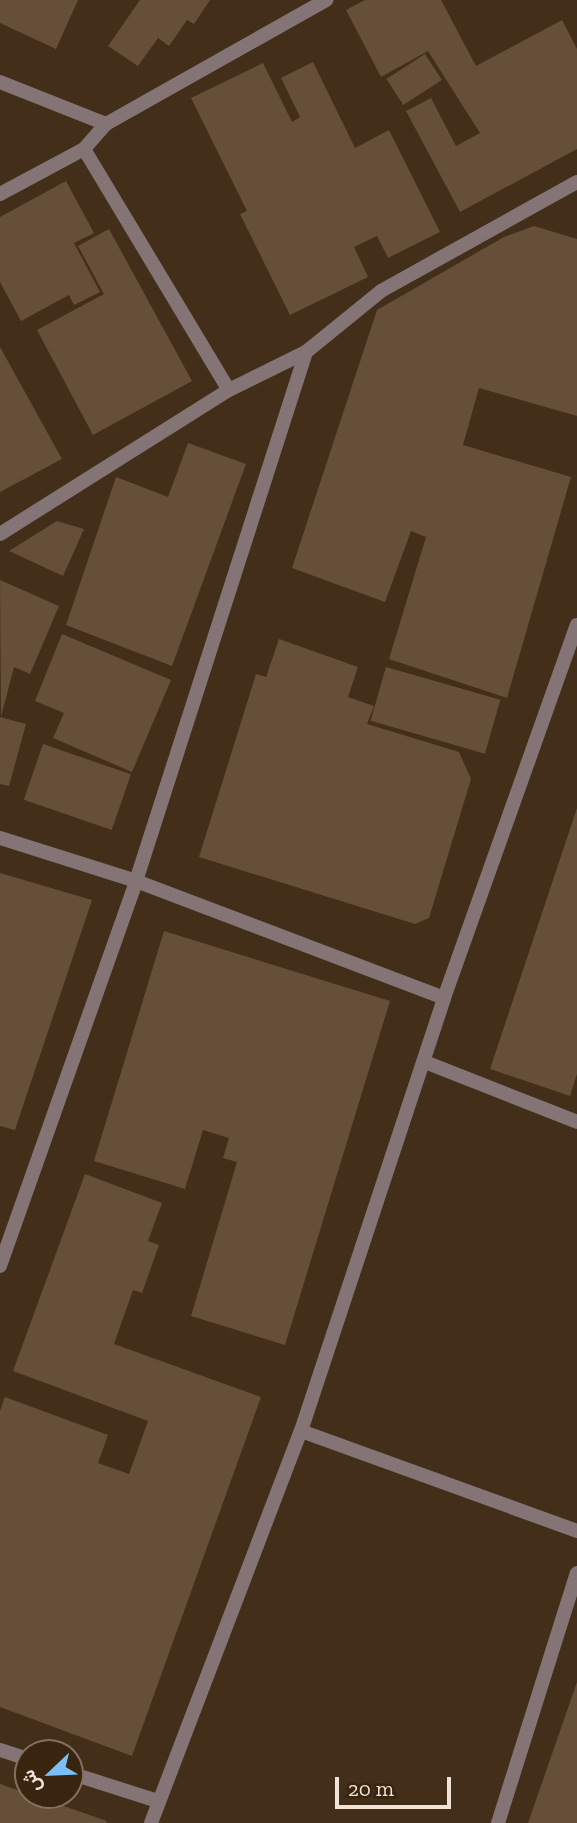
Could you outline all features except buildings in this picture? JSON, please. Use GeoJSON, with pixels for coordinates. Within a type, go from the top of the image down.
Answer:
{"type":"FeatureCollection","features":[{"type":"Feature","properties":{"kind":"street"},"geometry":{"type":"LineString","coordinates":[[0,194],[84,149],[106,124],[326,0]]}},
{"type":"Feature","properties":{"kind":"street"},"geometry":{"type":"LineString","coordinates":[[0,82],[106,124]]}},
{"type":"Feature","properties":{"kind":"street"},"geometry":{"type":"LineString","coordinates":[[84,149],[229,390]]}},
{"type":"Feature","properties":{"kind":"street"},"geometry":{"type":"LineString","coordinates":[[0,534],[229,390],[306,352],[381,291],[577,181]]}},
{"type":"Feature","properties":{"kind":"street"},"geometry":{"type":"LineString","coordinates":[[0,1266],[136,881],[306,352]]}},
{"type":"Feature","properties":{"kind":"street"},"geometry":{"type":"LineString","coordinates":[[151,1823],[301,1430],[444,998],[577,625]]}},
{"type":"Feature","properties":{"kind":"street"},"geometry":{"type":"LineString","coordinates":[[0,838],[136,881],[444,998]]}},
{"type":"Feature","properties":{"kind":"street"},"geometry":{"type":"LineString","coordinates":[[425,1062],[577,1122]]}},
{"type":"Feature","properties":{"kind":"street"},"geometry":{"type":"LineString","coordinates":[[301,1430],[577,1531]]}},
{"type":"Feature","properties":{"kind":"street"},"geometry":{"type":"LineString","coordinates":[[498,1823],[577,1573]]}},
{"type":"Feature","properties":{"kind":"street"},"geometry":{"type":"LineString","coordinates":[[84,1777],[158,1801]]}}]}
